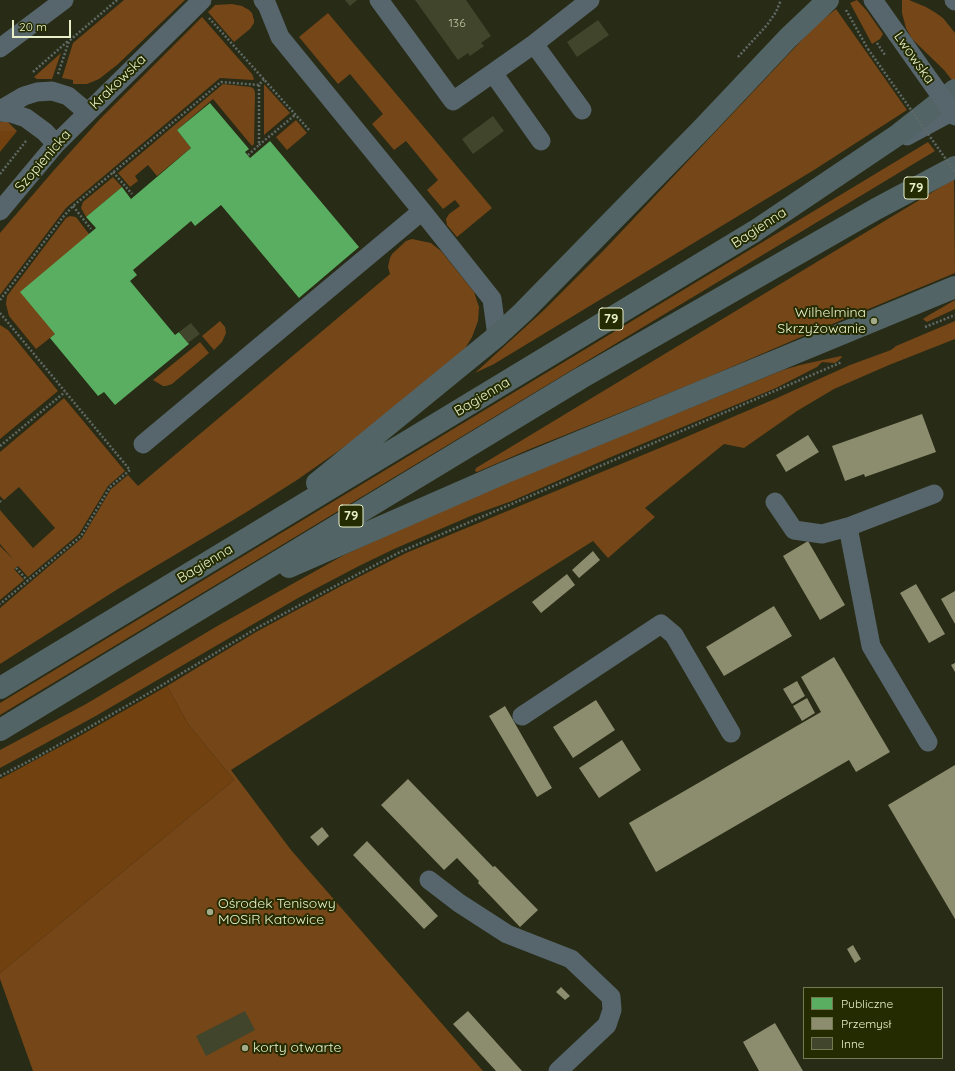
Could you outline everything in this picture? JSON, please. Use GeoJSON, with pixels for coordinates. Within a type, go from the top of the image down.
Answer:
{"type":"FeatureCollection","features":[{"type":"Feature","properties":{"kind":"main road"},"geometry":{"type":"LineString","coordinates":[[788,38],[806,0]]}},
{"type":"Feature","properties":{"kind":"main road"},"geometry":{"type":"LineString","coordinates":[[257,532],[497,336],[600,235],[788,38],[836,3]]}},
{"type":"Feature","properties":{"kind":"main road","name":"Bagienna"},"geometry":{"type":"LineString","coordinates":[[0,688],[665,287],[755,231],[899,134],[955,90]]}},
{"type":"Feature","properties":{"kind":"main road","name":"79"},"geometry":{"type":"LineString","coordinates":[[0,730],[581,378],[876,209],[955,166]]}},
{"type":"Feature","properties":{"kind":"main road"},"geometry":{"type":"LineString","coordinates":[[210,602],[504,473],[955,287]]}},
{"type":"Feature","properties":{"kind":"street"},"geometry":{"type":"LineString","coordinates":[[0,48],[64,0]]}},
{"type":"Feature","properties":{"kind":"street"},"geometry":{"type":"LineString","coordinates":[[263,0],[267,5],[280,37],[492,299],[497,336]]}},
{"type":"Feature","properties":{"kind":"street"},"geometry":{"type":"LineString","coordinates":[[379,0],[453,101],[534,44],[590,0]]}},
{"type":"Feature","properties":{"kind":"street","name":"Lwowska"},"geometry":{"type":"LineString","coordinates":[[873,0],[887,9],[897,34],[955,116]]}},
{"type":"Feature","properties":{"kind":"street","name":"Krakowska"},"geometry":{"type":"LineString","coordinates":[[0,111],[24,96],[37,92],[52,92],[68,96],[87,112],[200,2]]}},
{"type":"Feature","properties":{"kind":"street"},"geometry":{"type":"LineString","coordinates":[[534,44],[582,110]]}},
{"type":"Feature","properties":{"kind":"street"},"geometry":{"type":"LineString","coordinates":[[493,73],[541,141]]}},
{"type":"Feature","properties":{"kind":"street"},"geometry":{"type":"LineString","coordinates":[[854,165],[955,110]]}},
{"type":"Feature","properties":{"kind":"street","name":"Krakowska"},"geometry":{"type":"LineString","coordinates":[[0,111],[26,118],[45,132],[56,144]]}},
{"type":"Feature","properties":{"kind":"street","name":"Szopienicka"},"geometry":{"type":"LineString","coordinates":[[0,211],[56,144],[87,112]]}},
{"type":"Feature","properties":{"kind":"street"},"geometry":{"type":"LineString","coordinates":[[876,209],[955,156]]}},
{"type":"Feature","properties":{"kind":"street"},"geometry":{"type":"LineString","coordinates":[[143,444],[422,211]]}},
{"type":"Feature","properties":{"kind":"street"},"geometry":{"type":"LineString","coordinates":[[775,502],[794,530],[822,534],[848,526],[934,494]]}},
{"type":"Feature","properties":{"kind":"street"},"geometry":{"type":"LineString","coordinates":[[848,526],[871,646],[928,742]]}},
{"type":"Feature","properties":{"kind":"street"},"geometry":{"type":"LineString","coordinates":[[522,716],[661,624],[674,635],[731,732]]}},
{"type":"Feature","properties":{"kind":"street"},"geometry":{"type":"LineString","coordinates":[[429,880],[459,903],[507,934],[571,959],[611,997],[612,1010],[607,1025],[558,1071]]}},
{"type":"Feature","properties":{"kind":"path"},"geometry":{"type":"LineString","coordinates":[[29,76],[117,0]]}},
{"type":"Feature","properties":{"kind":"path"},"geometry":{"type":"LineString","coordinates":[[738,56],[767,25],[776,12],[781,0]]}},
{"type":"Feature","properties":{"kind":"path"},"geometry":{"type":"LineString","coordinates":[[200,2],[264,79],[310,131]]}},
{"type":"Feature","properties":{"kind":"path"},"geometry":{"type":"LineString","coordinates":[[836,3],[955,172]]}},
{"type":"Feature","properties":{"kind":"path"},"geometry":{"type":"LineString","coordinates":[[57,79],[69,41]]}},
{"type":"Feature","properties":{"kind":"path"},"geometry":{"type":"LineString","coordinates":[[877,43],[885,55]]}},
{"type":"Feature","properties":{"kind":"path"},"geometry":{"type":"LineString","coordinates":[[259,145],[259,85],[264,79]]}},
{"type":"Feature","properties":{"kind":"path"},"geometry":{"type":"LineString","coordinates":[[0,300],[63,216],[73,206],[221,82],[259,85]]}},
{"type":"Feature","properties":{"kind":"path"},"geometry":{"type":"LineString","coordinates":[[248,155],[295,114]]}},
{"type":"Feature","properties":{"kind":"path"},"geometry":{"type":"LineString","coordinates":[[0,174],[26,140]]}},
{"type":"Feature","properties":{"kind":"path"},"geometry":{"type":"LineString","coordinates":[[113,172],[132,194]]}},
{"type":"Feature","properties":{"kind":"path"},"geometry":{"type":"LineString","coordinates":[[73,206],[91,229]]}},
{"type":"Feature","properties":{"kind":"path"},"geometry":{"type":"LineString","coordinates":[[0,313],[130,470],[110,487],[81,536],[0,604]]}},
{"type":"Feature","properties":{"kind":"path"},"geometry":{"type":"LineString","coordinates":[[925,327],[955,315]]}},
{"type":"Feature","properties":{"kind":"path"},"geometry":{"type":"LineString","coordinates":[[0,776],[39,756],[149,693],[257,628],[400,552],[842,362]]}},
{"type":"Feature","properties":{"kind":"path"},"geometry":{"type":"LineString","coordinates":[[0,446],[65,392]]}},
{"type":"Feature","properties":{"kind":"path"},"geometry":{"type":"LineString","coordinates":[[16,568],[28,581]]}},
{"type":"Feature","properties":{"kind":"shaded area"},"geometry":{"type":"Polygon","coordinates":[[[124,0],[185,0],[117,65],[99,79],[87,84],[73,84],[73,80],[62,78],[73,43],[124,0]]]}},
{"type":"Feature","properties":{"kind":"shaded area"},"geometry":{"type":"Polygon","coordinates":[[[857,0],[867,11],[883,34],[880,39],[872,44],[850,3],[857,0]]]}},
{"type":"Feature","properties":{"kind":"shaded area"},"geometry":{"type":"Polygon","coordinates":[[[902,0],[909,0],[936,13],[943,18],[955,33],[955,84],[944,70],[912,39],[906,28],[902,13],[902,0]]]}},
{"type":"Feature","properties":{"kind":"shaded area"},"geometry":{"type":"Polygon","coordinates":[[[232,4],[242,6],[249,10],[252,13],[254,20],[254,23],[250,29],[234,42],[208,12],[215,5],[232,4]]]}},
{"type":"Feature","properties":{"kind":"shaded area"},"geometry":{"type":"Polygon","coordinates":[[[836,9],[907,110],[814,170],[494,364],[475,373],[544,310],[604,250],[816,25],[836,9]]]}},
{"type":"Feature","properties":{"kind":"shaded area"},"geometry":{"type":"Polygon","coordinates":[[[328,13],[492,208],[457,237],[447,225],[446,219],[449,214],[460,206],[455,200],[443,209],[427,190],[438,180],[406,141],[394,150],[372,124],[383,114],[350,74],[338,84],[299,37],[328,13]]]}},
{"type":"Feature","properties":{"kind":"shaded area"},"geometry":{"type":"Polygon","coordinates":[[[202,17],[252,74],[254,79],[220,78],[66,208],[0,295],[0,233],[100,119],[202,17]]]}},
{"type":"Feature","properties":{"kind":"shaded area"},"geometry":{"type":"Polygon","coordinates":[[[61,53],[52,79],[37,79],[34,77],[61,53]]]}},
{"type":"Feature","properties":{"kind":"shaded area"},"geometry":{"type":"Polygon","coordinates":[[[223,84],[251,87],[254,89],[254,144],[252,146],[213,99],[177,130],[191,148],[157,176],[148,165],[135,176],[138,181],[130,187],[118,173],[223,84]]]}},
{"type":"Feature","properties":{"kind":"shaded area"},"geometry":{"type":"Polygon","coordinates":[[[264,84],[290,113],[264,135],[264,84]]]}},
{"type":"Feature","properties":{"kind":"shaded area"},"geometry":{"type":"Polygon","coordinates":[[[296,120],[307,133],[287,150],[276,137],[296,120]]]}},
{"type":"Feature","properties":{"kind":"shaded area"},"geometry":{"type":"Polygon","coordinates":[[[7,121],[17,131],[0,131],[0,122],[7,121]]]}},
{"type":"Feature","properties":{"kind":"shaded area"},"geometry":{"type":"Polygon","coordinates":[[[0,131],[17,131],[0,152],[0,131]]]}},
{"type":"Feature","properties":{"kind":"shaded area"},"geometry":{"type":"Polygon","coordinates":[[[928,142],[935,151],[0,715],[0,703],[928,142]]]}},
{"type":"Feature","properties":{"kind":"shaded area"},"geometry":{"type":"Polygon","coordinates":[[[113,177],[122,187],[86,217],[81,208],[83,202],[113,177]]]}},
{"type":"Feature","properties":{"kind":"shaded area"},"geometry":{"type":"Polygon","coordinates":[[[954,179],[955,273],[699,381],[477,472],[475,471],[476,468],[954,179]]]}},
{"type":"Feature","properties":{"kind":"shaded area"},"geometry":{"type":"Polygon","coordinates":[[[70,216],[76,217],[89,234],[55,334],[36,349],[9,316],[6,304],[7,296],[66,218],[70,216]]]}},
{"type":"Feature","properties":{"kind":"shaded area"},"geometry":{"type":"Polygon","coordinates":[[[412,239],[431,243],[441,251],[474,292],[479,307],[478,321],[472,337],[460,357],[364,433],[297,480],[121,587],[0,664],[0,608],[82,538],[111,489],[128,475],[138,486],[390,274],[388,267],[392,254],[406,241],[412,239]]]}},
{"type":"Feature","properties":{"kind":"shaded area"},"geometry":{"type":"Polygon","coordinates":[[[955,300],[955,309],[927,322],[923,319],[929,315],[955,300]]]}},
{"type":"Feature","properties":{"kind":"shaded area"},"geometry":{"type":"Polygon","coordinates":[[[220,321],[225,327],[226,333],[222,342],[214,350],[202,336],[220,321]]]}},
{"type":"Feature","properties":{"kind":"shaded area","name":"Ośrodek Tenisowy MOSiR Katowice"},"geometry":{"type":"Polygon","coordinates":[[[955,321],[955,339],[834,389],[797,411],[744,448],[724,444],[645,508],[655,517],[608,558],[593,541],[231,770],[291,850],[483,1071],[33,1071],[0,979],[0,973],[234,780],[188,724],[167,686],[256,632],[406,553],[679,440],[850,365],[891,350],[896,346],[955,321]]]}},
{"type":"Feature","properties":{"kind":"shaded area"},"geometry":{"type":"Polygon","coordinates":[[[0,325],[8,330],[58,391],[0,439],[0,325]]]}},
{"type":"Feature","properties":{"kind":"shaded area"},"geometry":{"type":"Polygon","coordinates":[[[200,342],[209,353],[172,384],[163,386],[153,380],[200,342]]]}},
{"type":"Feature","properties":{"kind":"shaded area"},"geometry":{"type":"Polygon","coordinates":[[[842,357],[835,363],[822,362],[817,367],[776,388],[611,457],[512,501],[473,515],[394,549],[359,566],[298,598],[94,717],[0,768],[0,750],[86,704],[219,625],[344,555],[474,496],[783,370],[842,357]]]}},
{"type":"Feature","properties":{"kind":"shaded area"},"geometry":{"type":"Polygon","coordinates":[[[64,398],[125,471],[108,486],[79,534],[28,577],[18,566],[14,569],[24,580],[0,600],[0,546],[13,559],[0,544],[0,510],[33,548],[55,528],[19,487],[4,500],[0,496],[0,452],[64,398]]]}},
{"type":"Feature","properties":{"kind":"shaded area"},"geometry":{"type":"Polygon","coordinates":[[[167,686],[188,724],[234,780],[0,973],[0,779],[78,737],[167,686]]]}},
{"type":"Feature","properties":{"kind":"building: Publiczne"},"geometry":{"type":"Polygon","coordinates":[[[210,103],[249,149],[245,152],[250,158],[270,141],[359,247],[299,298],[221,205],[195,226],[191,221],[133,270],[137,275],[130,281],[175,335],[179,332],[189,344],[115,405],[104,392],[98,396],[50,338],[55,334],[20,292],[96,228],[86,217],[122,187],[131,199],[191,148],[177,130],[210,103]]]}},
{"type":"Feature","properties":{"kind":"building: Przemysł"},"geometry":{"type":"Polygon","coordinates":[[[922,414],[936,452],[865,477],[864,474],[845,481],[832,446],[922,414]]]}},
{"type":"Feature","properties":{"kind":"building: Przemysł"},"geometry":{"type":"Polygon","coordinates":[[[808,435],[819,452],[786,472],[776,455],[808,435]]]}},
{"type":"Feature","properties":{"kind":"building: Przemysł"},"geometry":{"type":"Polygon","coordinates":[[[808,541],[845,605],[820,620],[783,556],[808,541]]]}},
{"type":"Feature","properties":{"kind":"building: Przemysł"},"geometry":{"type":"Polygon","coordinates":[[[593,551],[600,560],[579,578],[572,570],[593,551]]]}},
{"type":"Feature","properties":{"kind":"building: Przemysł"},"geometry":{"type":"Polygon","coordinates":[[[567,574],[575,585],[541,613],[532,602],[567,574]]]}},
{"type":"Feature","properties":{"kind":"building: Przemysł"},"geometry":{"type":"Polygon","coordinates":[[[916,584],[945,634],[929,643],[900,593],[916,584]]]}},
{"type":"Feature","properties":{"kind":"building: Przemysł"},"geometry":{"type":"Polygon","coordinates":[[[955,591],[955,624],[941,599],[955,591]]]}},
{"type":"Feature","properties":{"kind":"building: Przemysł"},"geometry":{"type":"Polygon","coordinates":[[[774,606],[792,636],[724,676],[706,647],[774,606]]]}},
{"type":"Feature","properties":{"kind":"building: Przemysł"},"geometry":{"type":"Polygon","coordinates":[[[834,657],[890,752],[856,772],[849,760],[656,872],[629,823],[821,712],[801,677],[834,657]]]}},
{"type":"Feature","properties":{"kind":"building: Przemysł"},"geometry":{"type":"Polygon","coordinates":[[[955,663],[955,672],[951,665],[955,663]]]}},
{"type":"Feature","properties":{"kind":"building: Przemysł"},"geometry":{"type":"Polygon","coordinates":[[[797,681],[805,696],[792,704],[783,689],[797,681]]]}},
{"type":"Feature","properties":{"kind":"building: Przemysł"},"geometry":{"type":"Polygon","coordinates":[[[807,698],[815,713],[802,721],[793,706],[807,698]]]}},
{"type":"Feature","properties":{"kind":"building: Przemysł"},"geometry":{"type":"Polygon","coordinates":[[[596,700],[615,730],[573,758],[553,727],[596,700]]]}},
{"type":"Feature","properties":{"kind":"building: Przemysł"},"geometry":{"type":"Polygon","coordinates":[[[505,706],[552,788],[537,797],[489,716],[505,706]]]}},
{"type":"Feature","properties":{"kind":"building: Przemysł"},"geometry":{"type":"Polygon","coordinates":[[[622,740],[641,770],[599,798],[579,768],[622,740]]]}},
{"type":"Feature","properties":{"kind":"building: Przemysł"},"geometry":{"type":"Polygon","coordinates":[[[955,765],[955,919],[888,805],[955,765]]]}},
{"type":"Feature","properties":{"kind":"building: Przemysł"},"geometry":{"type":"Polygon","coordinates":[[[408,779],[493,867],[495,866],[538,910],[520,927],[478,883],[479,881],[457,858],[444,870],[381,805],[408,779]]]}},
{"type":"Feature","properties":{"kind":"building: Przemysł"},"geometry":{"type":"Polygon","coordinates":[[[322,827],[329,836],[318,846],[310,837],[322,827]]]}},
{"type":"Feature","properties":{"kind":"building: Przemysł"},"geometry":{"type":"Polygon","coordinates":[[[367,841],[438,916],[424,929],[353,855],[367,841]]]}},
{"type":"Feature","properties":{"kind":"building: Przemysł"},"geometry":{"type":"Polygon","coordinates":[[[853,945],[861,959],[855,963],[847,949],[853,945]]]}},
{"type":"Feature","properties":{"kind":"building: Przemysł"},"geometry":{"type":"Polygon","coordinates":[[[561,987],[570,996],[565,1000],[556,992],[561,987]]]}},
{"type":"Feature","properties":{"kind":"building: Przemysł"},"geometry":{"type":"Polygon","coordinates":[[[468,1011],[522,1071],[496,1071],[453,1024],[468,1011]]]}},
{"type":"Feature","properties":{"kind":"building: Przemysł"},"geometry":{"type":"Polygon","coordinates":[[[775,1023],[803,1071],[759,1071],[743,1042],[775,1023]]]}},
{"type":"Feature","properties":{"kind":"building: Inne"},"geometry":{"type":"Polygon","coordinates":[[[345,0],[357,0],[350,6],[345,0]]]}},
{"type":"Feature","properties":{"kind":"building: Inne"},"geometry":{"type":"Polygon","coordinates":[[[415,0],[466,0],[491,36],[481,43],[484,46],[470,56],[468,53],[458,60],[415,0]]]}},
{"type":"Feature","properties":{"kind":"building: Inne"},"geometry":{"type":"Polygon","coordinates":[[[598,20],[609,35],[577,57],[567,42],[598,20]]]}},
{"type":"Feature","properties":{"kind":"building: Inne"},"geometry":{"type":"Polygon","coordinates":[[[493,116],[504,131],[473,154],[462,139],[493,116]]]}},
{"type":"Feature","properties":{"kind":"building: Inne"},"geometry":{"type":"Polygon","coordinates":[[[191,323],[200,334],[188,343],[179,332],[191,323]]]}},
{"type":"Feature","properties":{"kind":"building: Inne"},"geometry":{"type":"Polygon","coordinates":[[[245,1011],[255,1030],[206,1056],[196,1036],[245,1011]]]}},
{"type":"Feature","properties":{"kind":"place","name":"Wilhelmina Skrzyżowanie"},"geometry":{"type":"Point","coordinates":[874,321]}},
{"type":"Feature","properties":{"kind":"place","name":"Ośrodek Tenisowy MOSiR Katowice"},"geometry":{"type":"Point","coordinates":[210,912]}},
{"type":"Feature","properties":{"kind":"place","name":"korty otwarte"},"geometry":{"type":"Point","coordinates":[245,1048]}}]}
